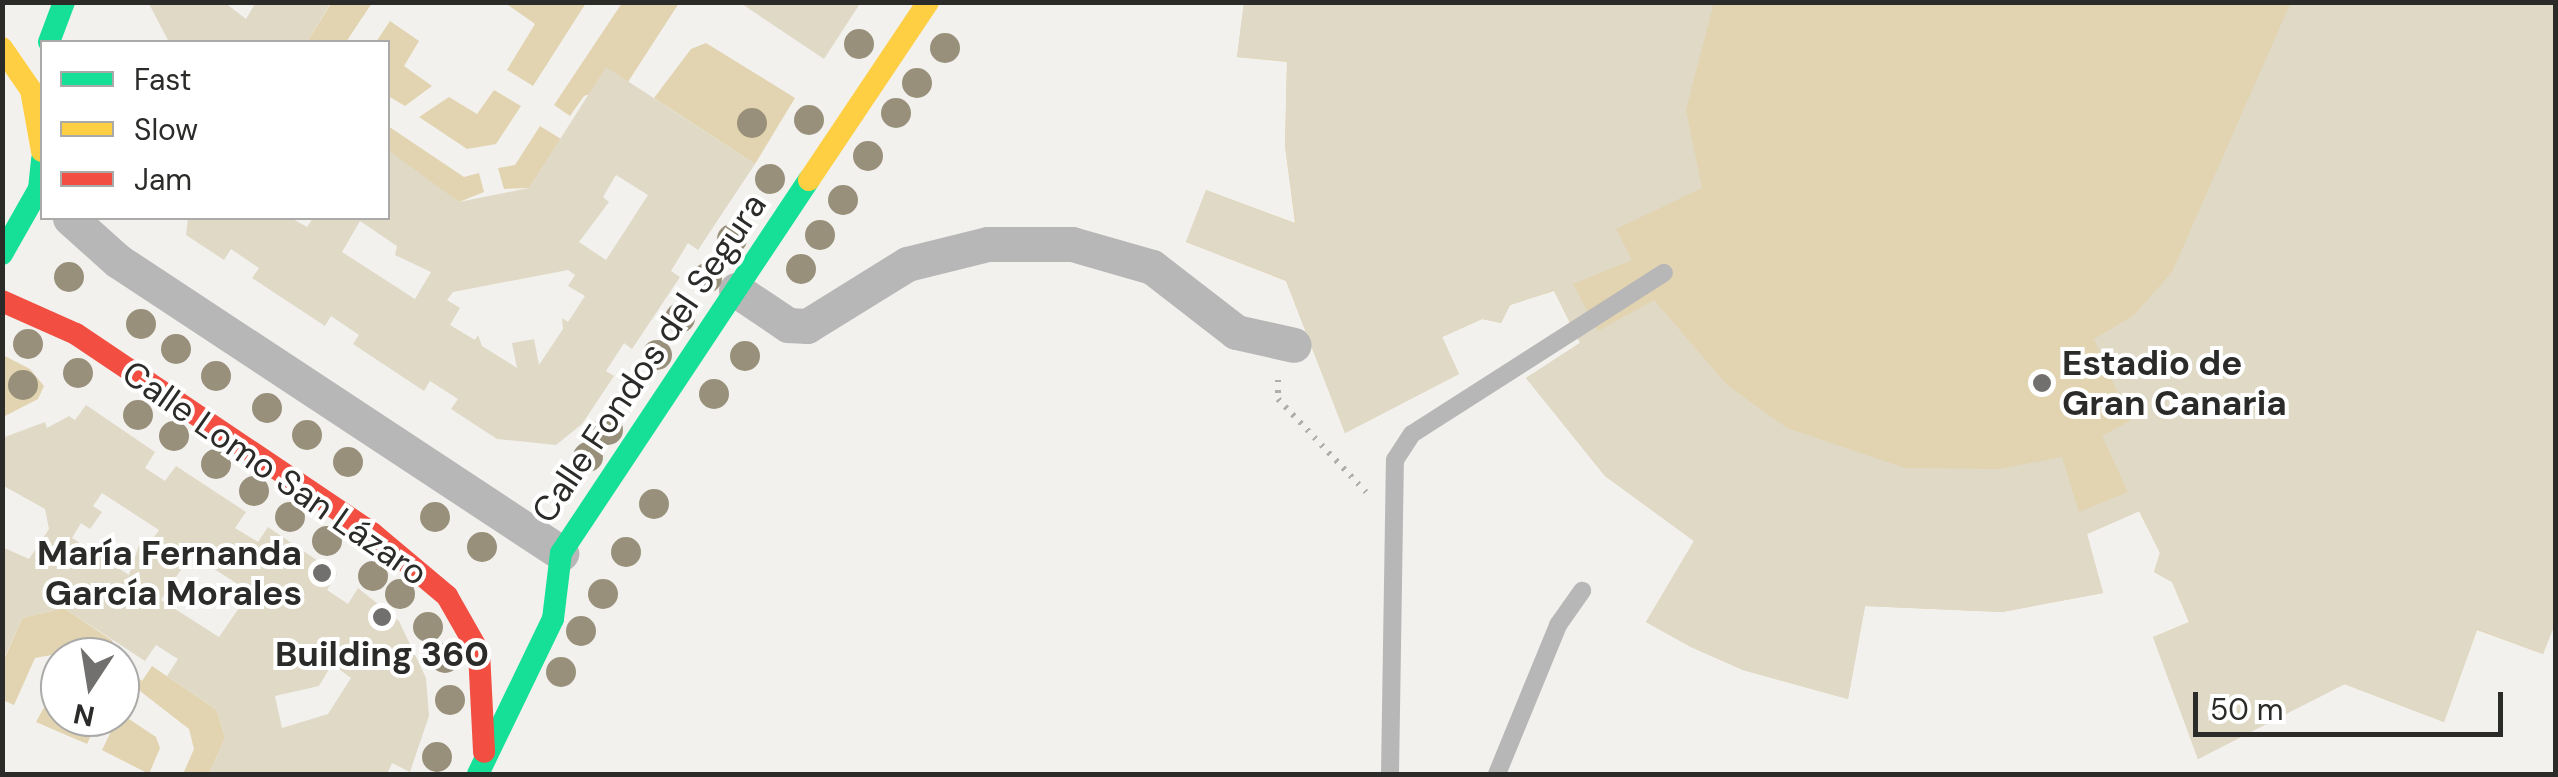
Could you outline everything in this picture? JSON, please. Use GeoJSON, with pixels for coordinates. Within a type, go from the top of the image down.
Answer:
{"type":"FeatureCollection","features":[{"type":"Feature","properties":{"kind":"street"},"geometry":{"type":"LineString","coordinates":[[50,40],[64,2]]}},
{"type":"Feature","properties":{"kind":"street","name":"Calle Fondos del Segura"},"geometry":{"type":"LineString","coordinates":[[481,767],[553,619],[561,552],[928,2]]}},
{"type":"Feature","properties":{"kind":"street"},"geometry":{"type":"LineString","coordinates":[[2,48],[30,90],[40,140]]}},
{"type":"Feature","properties":{"kind":"street"},"geometry":{"type":"LineString","coordinates":[[30,90],[40,64]]}},
{"type":"Feature","properties":{"kind":"street"},"geometry":{"type":"LineString","coordinates":[[2,254],[40,182]]}},
{"type":"Feature","properties":{"kind":"street"},"geometry":{"type":"LineString","coordinates":[[72,220],[118,261],[561,552]]}},
{"type":"Feature","properties":{"kind":"street"},"geometry":{"type":"LineString","coordinates":[[736,290],[788,325],[806,326],[908,264],[988,244],[1072,244],[1152,268],[1236,332],[1286,344]]}},
{"type":"Feature","properties":{"kind":"street","name":"Calle Lomo San Lázaro"},"geometry":{"type":"LineString","coordinates":[[2,300],[76,334],[372,533],[447,596],[480,652],[481,767]]}},
{"type":"Feature","properties":{"kind":"lane"},"geometry":{"type":"LineString","coordinates":[[1390,774],[1390,503],[1396,460],[1412,434],[1664,272]]}},
{"type":"Feature","properties":{"kind":"lane"},"geometry":{"type":"LineString","coordinates":[[1497,774],[1558,626],[1582,590]]}},
{"type":"Feature","properties":{"kind":"path"},"geometry":{"type":"LineString","coordinates":[[1286,344],[1278,399],[1367,494],[1390,503]]}},
{"type":"Feature","properties":{"kind":"shaded area"},"geometry":{"type":"Polygon","coordinates":[[[331,3],[372,3],[347,40],[308,40],[331,3]]]}},
{"type":"Feature","properties":{"kind":"shaded area"},"geometry":{"type":"Polygon","coordinates":[[[505,3],[586,3],[533,86],[507,70],[535,24],[505,3]]]}},
{"type":"Feature","properties":{"kind":"shaded area"},"geometry":{"type":"Polygon","coordinates":[[[622,3],[679,3],[628,82],[584,96],[570,116],[554,105],[622,3]]]}},
{"type":"Feature","properties":{"kind":"shaded area","name":"Estadio de Gran Canaria"},"geometry":{"type":"Polygon","coordinates":[[[1244,3],[2555,3],[2555,622],[2543,654],[2477,630],[2444,722],[2344,684],[2198,759],[2153,637],[2189,622],[2172,582],[2154,572],[2160,553],[2139,511],[2087,534],[2103,593],[2002,612],[1865,606],[1848,699],[1743,670],[1691,647],[1646,622],[1694,541],[1605,476],[1526,378],[1580,343],[1554,291],[1510,305],[1501,323],[1482,319],[1442,337],[1459,374],[1345,433],[1286,281],[1186,242],[1206,190],[1295,223],[1285,146],[1287,62],[1237,57],[1244,3]]]}},
{"type":"Feature","properties":{"kind":"shaded area"},"geometry":{"type":"Polygon","coordinates":[[[390,21],[419,41],[404,66],[432,86],[405,106],[390,97],[390,40],[377,40],[390,21]]]}},
{"type":"Feature","properties":{"kind":"shaded area"},"geometry":{"type":"Polygon","coordinates":[[[706,43],[795,98],[755,164],[654,98],[691,49],[706,43]]]}},
{"type":"Feature","properties":{"kind":"shaded area"},"geometry":{"type":"Polygon","coordinates":[[[494,90],[521,106],[496,144],[467,149],[419,117],[449,97],[477,114],[494,90]]]}},
{"type":"Feature","properties":{"kind":"shaded area"},"geometry":{"type":"Polygon","coordinates":[[[540,126],[561,139],[529,188],[504,189],[498,168],[515,165],[540,126]]]}},
{"type":"Feature","properties":{"kind":"shaded area"},"geometry":{"type":"Polygon","coordinates":[[[390,127],[464,177],[479,173],[484,192],[459,202],[390,152],[390,127]]]}},
{"type":"Feature","properties":{"kind":"shaded area"},"geometry":{"type":"Polygon","coordinates":[[[3,355],[30,369],[44,386],[38,399],[3,417],[3,355]]]}},
{"type":"Feature","properties":{"kind":"shaded area"},"geometry":{"type":"Polygon","coordinates":[[[64,608],[107,637],[40,637],[40,657],[35,658],[14,705],[3,700],[3,662],[22,618],[64,608]]]}},
{"type":"Feature","properties":{"kind":"shaded area"},"geometry":{"type":"Polygon","coordinates":[[[152,666],[217,710],[225,738],[209,774],[183,774],[194,749],[189,729],[140,691],[140,679],[152,666]]]}},
{"type":"Feature","properties":{"kind":"shaded area"},"geometry":{"type":"Polygon","coordinates":[[[140,726],[156,737],[160,748],[149,774],[102,750],[108,737],[140,737],[140,726]]]}},
{"type":"Feature","properties":{"kind":"shaded area"},"geometry":{"type":"Polygon","coordinates":[[[71,737],[90,737],[87,744],[71,737]]]}},
{"type":"Feature","properties":{"kind":"building"},"geometry":{"type":"Polygon","coordinates":[[[148,2],[224,2],[246,19],[256,2],[331,2],[308,40],[168,40],[148,2]]]}},
{"type":"Feature","properties":{"kind":"building"},"geometry":{"type":"Polygon","coordinates":[[[739,2],[861,2],[824,59],[739,2]]]}},
{"type":"Feature","properties":{"kind":"building","name":"Estadio de Gran Canaria"},"geometry":{"type":"Polygon","coordinates":[[[1244,2],[1714,2],[1686,110],[1702,188],[1616,229],[1632,260],[1573,284],[1598,331],[1654,300],[1727,385],[1787,428],[1905,468],[1999,469],[2062,457],[2079,512],[2128,492],[2102,436],[2130,421],[2094,339],[2134,315],[2172,272],[2291,2],[2556,2],[2556,622],[2543,654],[2477,629],[2444,722],[2345,684],[2198,759],[2153,637],[2190,622],[2172,582],[2154,572],[2160,553],[2140,511],[2087,534],[2103,593],[2002,612],[1865,606],[1848,699],[1743,670],[1691,647],[1646,622],[1694,541],[1605,476],[1526,378],[1580,343],[1554,290],[1510,305],[1501,323],[1482,319],[1442,337],[1459,374],[1345,433],[1286,280],[1186,242],[1206,190],[1296,224],[1285,146],[1287,61],[1237,57],[1244,2]]]}},
{"type":"Feature","properties":{"kind":"building"},"geometry":{"type":"Polygon","coordinates":[[[606,67],[755,164],[698,250],[688,243],[671,271],[680,277],[632,349],[624,343],[606,371],[614,376],[582,424],[556,445],[497,439],[451,409],[458,399],[430,381],[424,391],[353,344],[359,335],[331,316],[325,326],[252,278],[259,268],[231,249],[224,260],[186,235],[188,220],[295,220],[307,227],[312,220],[390,220],[390,151],[459,202],[529,188],[606,67]],[[616,175],[603,197],[609,202],[579,242],[606,260],[648,195],[616,175]],[[360,221],[342,252],[415,299],[431,272],[395,255],[397,246],[360,221]],[[568,270],[453,292],[447,300],[460,308],[450,325],[475,340],[478,335],[482,346],[517,368],[512,343],[534,339],[539,365],[563,329],[562,318],[568,322],[585,296],[568,286],[575,275],[568,270]]]}},
{"type":"Feature","properties":{"kind":"building"},"geometry":{"type":"Polygon","coordinates":[[[86,405],[155,452],[145,468],[165,481],[176,466],[246,512],[235,528],[258,542],[268,527],[337,574],[327,590],[348,604],[358,588],[399,621],[426,678],[429,716],[410,772],[392,763],[387,774],[209,774],[225,738],[217,710],[167,676],[178,659],[156,645],[145,661],[140,658],[140,637],[108,637],[64,608],[22,618],[2,663],[2,547],[29,559],[49,529],[45,509],[2,485],[2,438],[45,422],[47,428],[69,416],[75,420],[86,405]],[[102,493],[93,506],[102,512],[90,529],[81,523],[72,538],[129,575],[141,539],[149,544],[159,530],[102,493]],[[191,554],[161,600],[219,637],[250,592],[191,554]],[[332,664],[319,686],[275,696],[282,728],[328,714],[351,678],[332,664]]]}},
{"type":"Feature","properties":{"kind":"traffic: fast"},"geometry":{"type":"LineString","coordinates":[[50,40],[64,2]]}},
{"type":"Feature","properties":{"kind":"traffic: fast"},"geometry":{"type":"LineString","coordinates":[[2,254],[39,189],[40,179]]}},
{"type":"Feature","properties":{"kind":"traffic: fast"},"geometry":{"type":"LineString","coordinates":[[478,774],[553,619],[561,553],[809,180]]}},
{"type":"Feature","properties":{"kind":"traffic: slow"},"geometry":{"type":"LineString","coordinates":[[809,180],[928,2]]}},
{"type":"Feature","properties":{"kind":"traffic: slow"},"geometry":{"type":"LineString","coordinates":[[2,48],[31,90],[40,140]]}},
{"type":"Feature","properties":{"kind":"traffic: jam"},"geometry":{"type":"LineString","coordinates":[[2,301],[76,334],[372,533],[447,596],[479,652],[484,752]]}},
{"type":"Feature","properties":{"kind":"place","name":"Estadio de Gran Canaria"},"geometry":{"type":"Point","coordinates":[2042,383]}},
{"type":"Feature","properties":{"kind":"place","name":"María Fernanda García Morales"},"geometry":{"type":"Point","coordinates":[322,573]}},
{"type":"Feature","properties":{"kind":"place","name":"Building 360"},"geometry":{"type":"Point","coordinates":[382,617]}}]}
